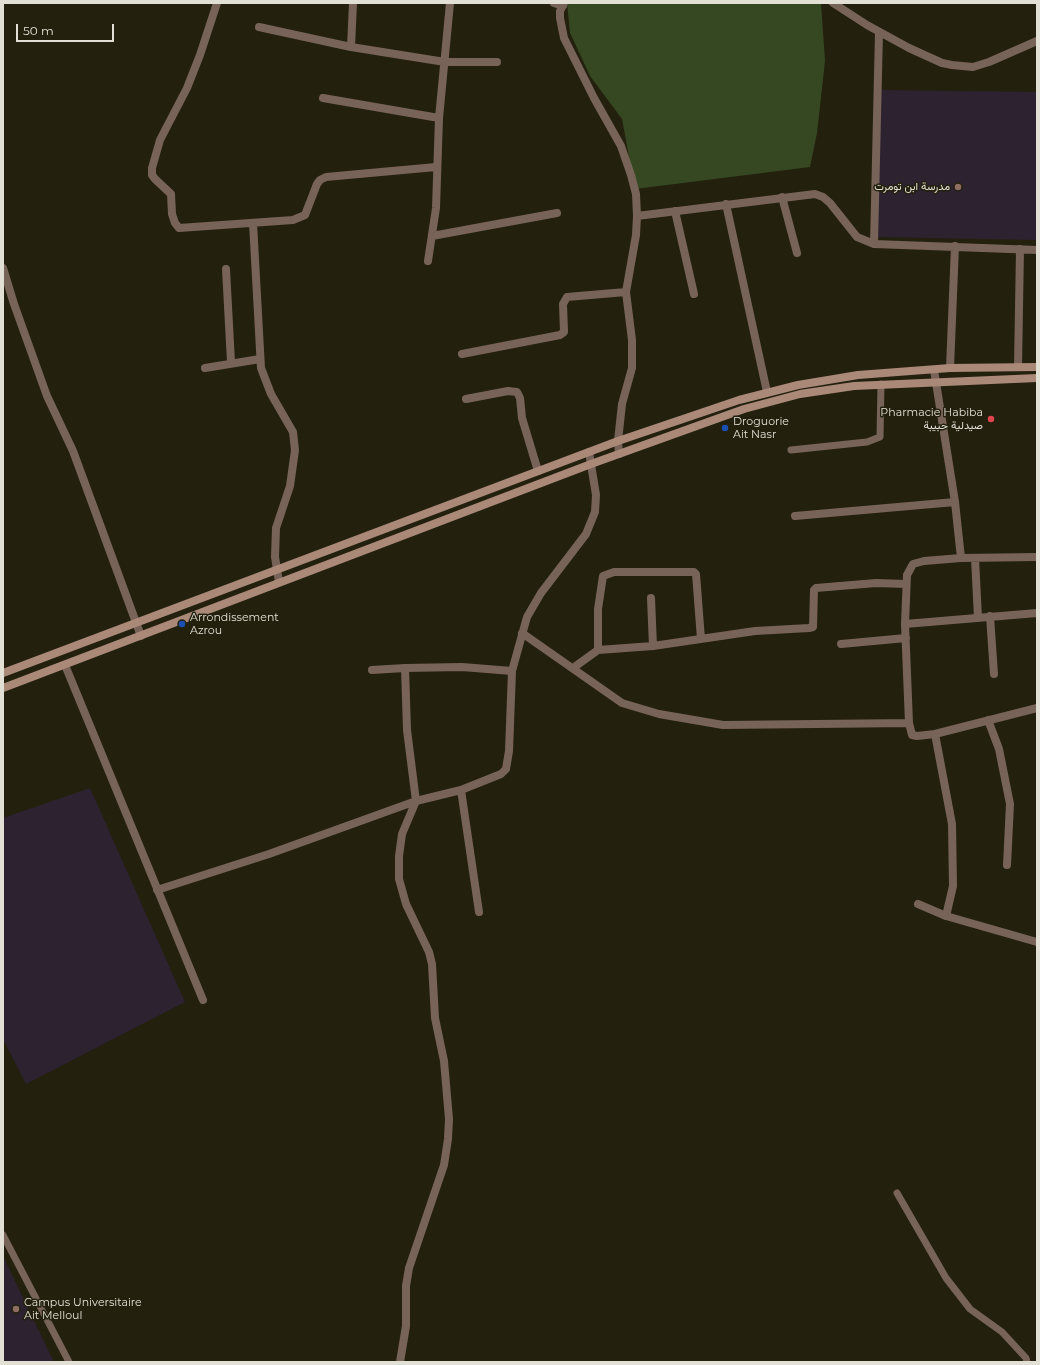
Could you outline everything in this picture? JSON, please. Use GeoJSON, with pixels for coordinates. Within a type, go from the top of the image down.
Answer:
{"type":"FeatureCollection","features":[{"type":"Feature","properties":{"kind":"main road"},"geometry":{"type":"LineString","coordinates":[[3,674],[136,622],[618,441],[767,392],[843,377],[950,368],[1037,367]]}},
{"type":"Feature","properties":{"kind":"main road"},"geometry":{"type":"LineString","coordinates":[[3,688],[591,464],[773,400],[827,389],[881,384],[1037,378]]}},
{"type":"Feature","properties":{"kind":"street"},"geometry":{"type":"LineString","coordinates":[[217,3],[200,55],[187,88],[160,140],[155,154],[152,174],[171,194],[172,214],[175,223],[179,228],[294,220],[300,218],[308,208],[317,184],[320,180],[326,177],[436,167]]}},
{"type":"Feature","properties":{"kind":"street"},"geometry":{"type":"LineString","coordinates":[[352,47],[353,3]]}},
{"type":"Feature","properties":{"kind":"street"},"geometry":{"type":"LineString","coordinates":[[428,261],[436,208],[436,167],[439,118],[450,3]]}},
{"type":"Feature","properties":{"kind":"street"},"geometry":{"type":"LineString","coordinates":[[554,3],[563,5],[560,18],[564,38],[594,98],[621,146],[636,194],[637,216],[634,253],[626,292],[632,368],[622,404],[618,441],[619,454]]}},
{"type":"Feature","properties":{"kind":"street"},"geometry":{"type":"LineString","coordinates":[[836,4],[879,32],[942,63],[962,67],[973,67],[989,62],[1037,41]]}},
{"type":"Feature","properties":{"kind":"street"},"geometry":{"type":"LineString","coordinates":[[259,28],[352,47],[445,62],[497,62]]}},
{"type":"Feature","properties":{"kind":"street"},"geometry":{"type":"LineString","coordinates":[[874,244],[879,32]]}},
{"type":"Feature","properties":{"kind":"street"},"geometry":{"type":"LineString","coordinates":[[323,98],[439,118]]}},
{"type":"Feature","properties":{"kind":"street"},"geometry":{"type":"LineString","coordinates":[[637,216],[809,193],[819,194],[830,203],[857,237],[874,244],[1037,250]]}},
{"type":"Feature","properties":{"kind":"street"},"geometry":{"type":"LineString","coordinates":[[782,197],[796,253]]}},
{"type":"Feature","properties":{"kind":"street"},"geometry":{"type":"LineString","coordinates":[[726,204],[767,392]]}},
{"type":"Feature","properties":{"kind":"street"},"geometry":{"type":"LineString","coordinates":[[675,211],[694,294]]}},
{"type":"Feature","properties":{"kind":"street"},"geometry":{"type":"LineString","coordinates":[[432,236],[557,212]]}},
{"type":"Feature","properties":{"kind":"street"},"geometry":{"type":"LineString","coordinates":[[253,223],[261,368],[271,394],[293,432],[295,450],[293,469],[285,504],[276,528],[275,557],[279,582]]}},
{"type":"Feature","properties":{"kind":"street"},"geometry":{"type":"LineString","coordinates":[[950,368],[955,246]]}},
{"type":"Feature","properties":{"kind":"street"},"geometry":{"type":"LineString","coordinates":[[1018,367],[1020,249]]}},
{"type":"Feature","properties":{"kind":"street"},"geometry":{"type":"LineString","coordinates":[[3,268],[14,304],[47,396],[72,450],[141,636]]}},
{"type":"Feature","properties":{"kind":"street"},"geometry":{"type":"LineString","coordinates":[[226,268],[231,362]]}},
{"type":"Feature","properties":{"kind":"street"},"geometry":{"type":"LineString","coordinates":[[462,354],[560,335],[564,332],[563,304],[566,297],[626,292]]}},
{"type":"Feature","properties":{"kind":"street"},"geometry":{"type":"LineString","coordinates":[[205,368],[231,362],[260,359]]}},
{"type":"Feature","properties":{"kind":"street"},"geometry":{"type":"LineString","coordinates":[[934,370],[955,502],[961,558]]}},
{"type":"Feature","properties":{"kind":"street"},"geometry":{"type":"LineString","coordinates":[[466,400],[508,391],[517,392],[520,398],[522,418],[538,471]]}},
{"type":"Feature","properties":{"kind":"street"},"geometry":{"type":"LineString","coordinates":[[157,890],[269,854],[416,801],[462,790],[501,774],[506,769],[510,751],[512,671],[527,617],[533,605],[586,534],[595,512],[596,495],[589,452]]}},
{"type":"Feature","properties":{"kind":"street"},"geometry":{"type":"LineString","coordinates":[[795,516],[955,502]]}},
{"type":"Feature","properties":{"kind":"street"},"geometry":{"type":"LineString","coordinates":[[1037,557],[961,558],[924,561],[913,564],[909,569],[906,584],[905,624],[909,723],[912,735],[917,736],[935,734],[1037,708]]}},
{"type":"Feature","properties":{"kind":"street"},"geometry":{"type":"LineString","coordinates":[[975,558],[978,618]]}},
{"type":"Feature","properties":{"kind":"street"},"geometry":{"type":"LineString","coordinates":[[598,650],[599,597],[603,576],[614,572],[694,572],[696,574],[701,639]]}},
{"type":"Feature","properties":{"kind":"street"},"geometry":{"type":"LineString","coordinates":[[573,668],[598,650],[653,646],[754,631],[813,627],[814,590],[816,588],[876,583],[906,584]]}},
{"type":"Feature","properties":{"kind":"street"},"geometry":{"type":"LineString","coordinates":[[650,598],[653,646]]}},
{"type":"Feature","properties":{"kind":"street"},"geometry":{"type":"LineString","coordinates":[[905,624],[939,623],[990,616],[1037,613]]}},
{"type":"Feature","properties":{"kind":"street"},"geometry":{"type":"LineString","coordinates":[[990,616],[994,674]]}},
{"type":"Feature","properties":{"kind":"street"},"geometry":{"type":"LineString","coordinates":[[522,633],[573,668],[605,693],[622,703],[659,714],[723,726],[909,723]]}},
{"type":"Feature","properties":{"kind":"street"},"geometry":{"type":"LineString","coordinates":[[841,644],[906,638]]}},
{"type":"Feature","properties":{"kind":"street"},"geometry":{"type":"LineString","coordinates":[[65,665],[203,1000]]}},
{"type":"Feature","properties":{"kind":"street"},"geometry":{"type":"LineString","coordinates":[[372,670],[405,668],[462,668],[512,671]]}},
{"type":"Feature","properties":{"kind":"street"},"geometry":{"type":"LineString","coordinates":[[400,1362],[406,1326],[406,1286],[408,1268],[444,1165],[448,1139],[447,1090],[444,1061],[435,1018],[432,964],[429,952],[406,904],[400,879],[399,856],[402,834],[416,801],[407,730],[405,668]]}},
{"type":"Feature","properties":{"kind":"street"},"geometry":{"type":"LineString","coordinates":[[988,720],[999,749],[1010,804],[1007,865]]}},
{"type":"Feature","properties":{"kind":"street"},"geometry":{"type":"LineString","coordinates":[[935,734],[952,824],[953,886],[946,916]]}},
{"type":"Feature","properties":{"kind":"street"},"geometry":{"type":"LineString","coordinates":[[462,790],[479,912]]}},
{"type":"Feature","properties":{"kind":"street"},"geometry":{"type":"LineString","coordinates":[[918,904],[946,916],[1037,942]]}},
{"type":"Feature","properties":{"kind":"lane"},"geometry":{"type":"LineString","coordinates":[[791,450],[867,442],[880,437],[881,384]]}},
{"type":"Feature","properties":{"kind":"lane"},"geometry":{"type":"LineString","coordinates":[[896,1193],[946,1278],[970,1309],[1002,1332],[1026,1358],[1027,1362]]}},
{"type":"Feature","properties":{"kind":"lane"},"geometry":{"type":"LineString","coordinates":[[3,1235],[69,1362]]}},
{"type":"Feature","properties":{"kind":"shaded area","name":"مدرسة ابن تومرت"},"geometry":{"type":"Polygon","coordinates":[[[879,90],[1037,92],[1037,240],[878,237],[879,90]]]}},
{"type":"Feature","properties":{"kind":"shaded area"},"geometry":{"type":"Polygon","coordinates":[[[90,788],[185,1002],[26,1084],[3,1039],[3,818],[90,788]]]}},
{"type":"Feature","properties":{"kind":"shaded area","name":"Campus Universitaire Ait Melloul"},"geometry":{"type":"Polygon","coordinates":[[[3,1256],[54,1362],[3,1362],[3,1256]]]}},
{"type":"Feature","properties":{"kind":"green space"},"geometry":{"type":"Polygon","coordinates":[[[567,3],[821,3],[825,61],[817,133],[810,167],[635,189],[622,119],[590,76],[570,33],[567,3]]]}},
{"type":"Feature","properties":{"kind":"place","name":"مدرسة ابن تومرت"},"geometry":{"type":"Point","coordinates":[958,187]}},
{"type":"Feature","properties":{"kind":"place","name":"Pharmacie Habiba صيدلية حبيبة"},"geometry":{"type":"Point","coordinates":[991,419]}},
{"type":"Feature","properties":{"kind":"place","name":"Droguorie Ait Nasr"},"geometry":{"type":"Point","coordinates":[725,428]}},
{"type":"Feature","properties":{"kind":"place","name":"Arrondissement Azrou"},"geometry":{"type":"Point","coordinates":[182,624]}},
{"type":"Feature","properties":{"kind":"place","name":"Campus Universitaire Ait Melloul"},"geometry":{"type":"Point","coordinates":[16,1309]}}]}
